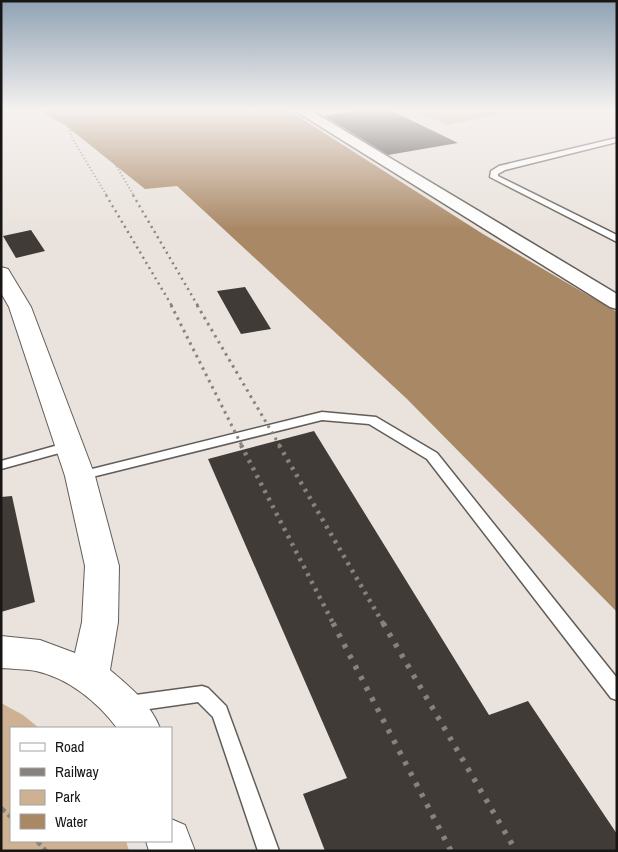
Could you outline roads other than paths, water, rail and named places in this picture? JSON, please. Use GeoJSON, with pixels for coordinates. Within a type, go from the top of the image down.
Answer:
{"type":"FeatureCollection","features":[{"type":"Feature","properties":{"kind":"street"},"geometry":{"type":"LineString","coordinates":[[366,150],[617,304]]}},
{"type":"Feature","properties":{"kind":"street"},"geometry":{"type":"LineString","coordinates":[[3,279],[20,308],[80,476],[102,566],[100,622],[90,676]]}},
{"type":"Feature","properties":{"kind":"street"},"geometry":{"type":"LineString","coordinates":[[1,652],[40,656],[90,676],[132,716]]}},
{"type":"Feature","properties":{"kind":"lane"},"geometry":{"type":"LineString","coordinates":[[577,150],[502,168],[494,173],[494,177],[617,239]]}},
{"type":"Feature","properties":{"kind":"lane"},"geometry":{"type":"LineString","coordinates":[[80,476],[322,416],[372,420],[432,456],[617,692]]}},
{"type":"Feature","properties":{"kind":"lane"},"geometry":{"type":"LineString","coordinates":[[1,465],[69,446]]}},
{"type":"Feature","properties":{"kind":"lane"},"geometry":{"type":"LineString","coordinates":[[132,716],[202,694],[220,712],[269,851]]}},
{"type":"Feature","properties":{"kind":"water"},"geometry":{"type":"Polygon","coordinates":[[[96,150],[351,150],[483,234],[617,312],[617,612],[407,399],[177,186],[145,189],[96,150]]]}},
{"type":"Feature","properties":{"kind":"railway"},"geometry":{"type":"LineString","coordinates":[[79,150],[107,196]]}},
{"type":"Feature","properties":{"kind":"railway"},"geometry":{"type":"LineString","coordinates":[[102,150],[114,162],[134,196]]}},
{"type":"Feature","properties":{"kind":"railway"},"geometry":{"type":"LineString","coordinates":[[106,195],[172,306]]}},
{"type":"Feature","properties":{"kind":"railway"},"geometry":{"type":"LineString","coordinates":[[133,195],[198,306]]}},
{"type":"Feature","properties":{"kind":"railway"},"geometry":{"type":"LineString","coordinates":[[171,305],[242,446]]}},
{"type":"Feature","properties":{"kind":"railway"},"geometry":{"type":"LineString","coordinates":[[197,305],[280,446]]}},
{"type":"Feature","properties":{"kind":"railway"},"geometry":{"type":"LineString","coordinates":[[241,445],[334,625]]}},
{"type":"Feature","properties":{"kind":"railway"},"geometry":{"type":"LineString","coordinates":[[279,445],[384,625]]}},
{"type":"Feature","properties":{"kind":"railway"},"geometry":{"type":"LineString","coordinates":[[333,623],[451,851]]}},
{"type":"Feature","properties":{"kind":"railway"},"geometry":{"type":"LineString","coordinates":[[383,623],[516,851]]}}]}
